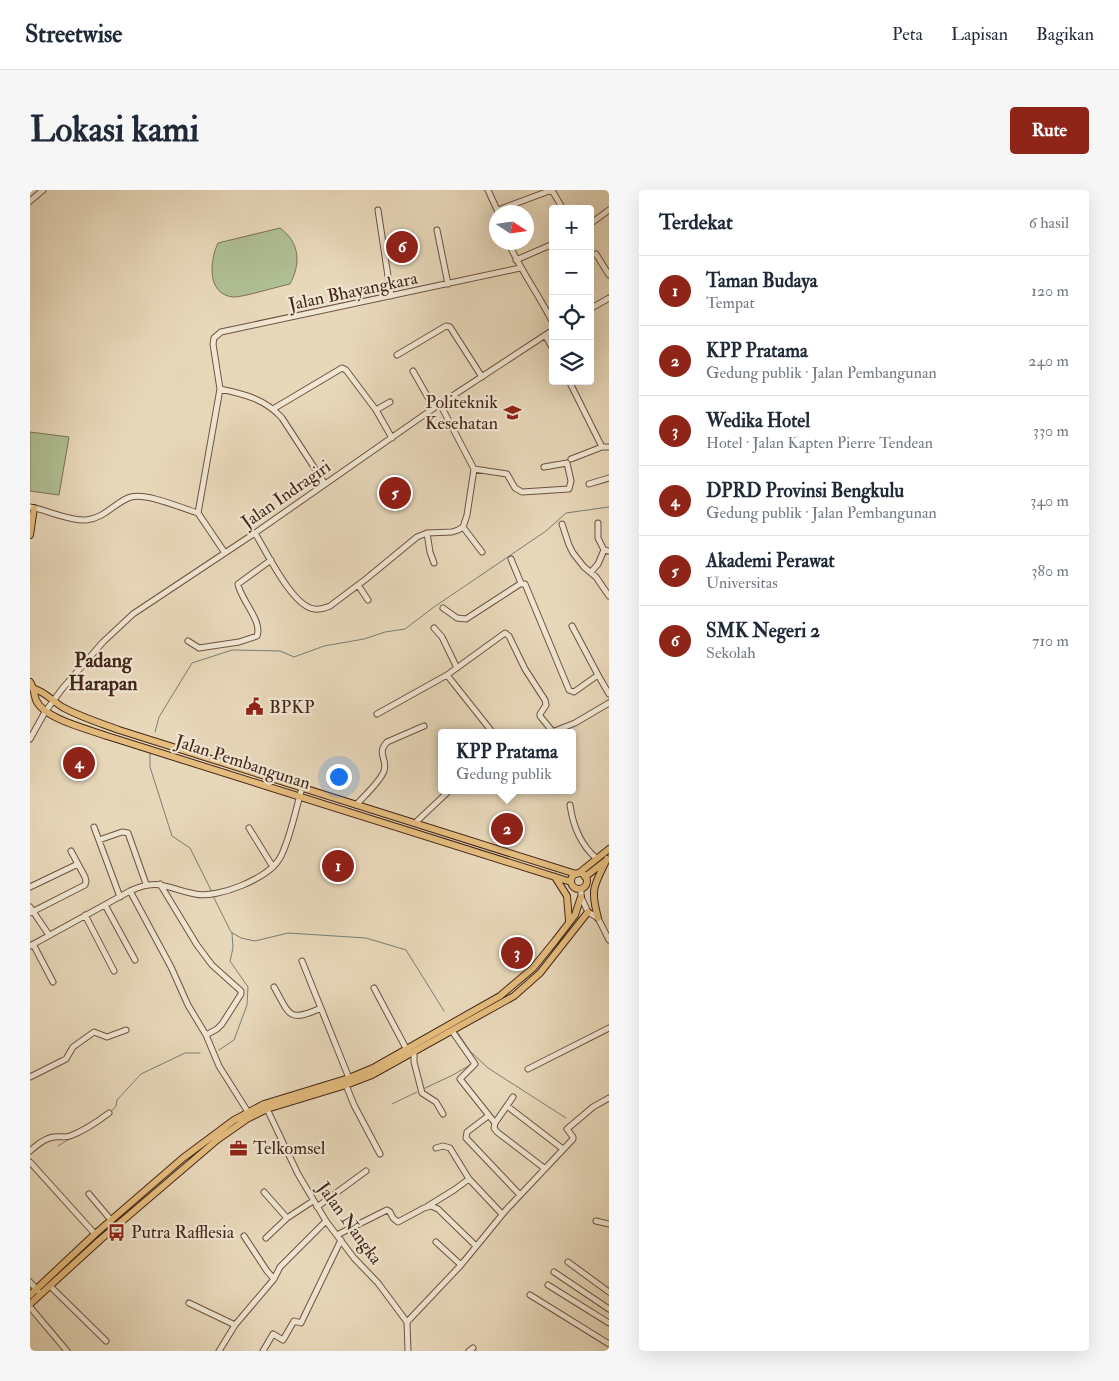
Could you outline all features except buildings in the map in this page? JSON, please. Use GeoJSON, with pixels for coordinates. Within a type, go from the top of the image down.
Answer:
{"type":"FeatureCollection","features":[{"type":"Feature","properties":{"kind":"main road"},"geometry":{"type":"LineString","coordinates":[[30,535],[32,508]]}},
{"type":"Feature","properties":{"kind":"main road","name":"Jalan Pembangunan"},"geometry":{"type":"LineString","coordinates":[[30,682],[35,689],[36,701],[45,712],[107,736],[571,882]]}},
{"type":"Feature","properties":{"kind":"main road","name":"Jalan Pembangunan"},"geometry":{"type":"LineString","coordinates":[[35,689],[44,692],[74,713],[95,721],[580,875]]}},
{"type":"Feature","properties":{"kind":"main road"},"geometry":{"type":"LineString","coordinates":[[186,760],[188,752]]}},
{"type":"Feature","properties":{"kind":"main road"},"geometry":{"type":"LineString","coordinates":[[409,831],[415,823]]}},
{"type":"Feature","properties":{"kind":"main road"},"geometry":{"type":"LineString","coordinates":[[580,875],[596,858],[609,848]]}},
{"type":"Feature","properties":{"kind":"main road"},"geometry":{"type":"LineString","coordinates":[[580,875],[587,883],[581,889],[574,887],[571,882],[572,877],[580,875],[608,858]]}},
{"type":"Feature","properties":{"kind":"main road"},"geometry":{"type":"LineString","coordinates":[[598,918],[593,893],[594,884],[608,858]]}},
{"type":"Feature","properties":{"kind":"main road"},"geometry":{"type":"LineString","coordinates":[[556,877],[567,896],[570,921]]}},
{"type":"Feature","properties":{"kind":"main road"},"geometry":{"type":"LineString","coordinates":[[30,1306],[38,1292],[98,1237],[156,1193],[217,1140],[247,1119],[267,1109],[346,1085],[372,1075],[510,989],[533,968],[570,921],[575,914],[581,897]]}},
{"type":"Feature","properties":{"kind":"main road"},"geometry":{"type":"LineString","coordinates":[[30,1295],[50,1286],[98,1237],[111,1220],[218,1131],[248,1112],[279,1098],[349,1078],[410,1052],[514,996],[540,973],[588,912]]}},
{"type":"Feature","properties":{"kind":"main road"},"geometry":{"type":"LineString","coordinates":[[150,1186],[156,1193]]}},
{"type":"Feature","properties":{"kind":"street"},"geometry":{"type":"LineString","coordinates":[[30,201],[43,190]]}},
{"type":"Feature","properties":{"kind":"street"},"geometry":{"type":"LineString","coordinates":[[488,190],[495,205]]}},
{"type":"Feature","properties":{"kind":"street"},"geometry":{"type":"LineString","coordinates":[[514,205],[550,191],[553,192],[561,205]]}},
{"type":"Feature","properties":{"kind":"street"},"geometry":{"type":"LineString","coordinates":[[378,210],[391,296]]}},
{"type":"Feature","properties":{"kind":"street"},"geometry":{"type":"LineString","coordinates":[[594,221],[609,210]]}},
{"type":"Feature","properties":{"kind":"street"},"geometry":{"type":"LineString","coordinates":[[437,230],[448,284]]}},
{"type":"Feature","properties":{"kind":"street"},"geometry":{"type":"LineString","coordinates":[[516,260],[549,246]]}},
{"type":"Feature","properties":{"kind":"street"},"geometry":{"type":"LineString","coordinates":[[512,250],[520,268],[549,316]]}},
{"type":"Feature","properties":{"kind":"street"},"geometry":{"type":"LineString","coordinates":[[596,254],[609,275]]}},
{"type":"Feature","properties":{"kind":"street","name":"Jalan Bhayangkara"},"geometry":{"type":"LineString","coordinates":[[220,389],[213,344],[214,338],[221,332],[520,268]]}},
{"type":"Feature","properties":{"kind":"street"},"geometry":{"type":"LineString","coordinates":[[594,307],[609,298]]}},
{"type":"Feature","properties":{"kind":"street"},"geometry":{"type":"LineString","coordinates":[[397,355],[446,326],[450,328],[482,377]]}},
{"type":"Feature","properties":{"kind":"street","name":"Jalan Indragiri"},"geometry":{"type":"LineString","coordinates":[[30,738],[53,700],[80,666],[132,614],[255,533],[434,408],[549,333]]}},
{"type":"Feature","properties":{"kind":"street"},"geometry":{"type":"LineString","coordinates":[[546,335],[549,341]]}},
{"type":"Feature","properties":{"kind":"street"},"geometry":{"type":"LineString","coordinates":[[273,409],[342,368],[346,370],[376,410],[392,438]]}},
{"type":"Feature","properties":{"kind":"street"},"geometry":{"type":"LineString","coordinates":[[413,371],[434,408]]}},
{"type":"Feature","properties":{"kind":"street"},"geometry":{"type":"LineString","coordinates":[[571,385],[602,447]]}},
{"type":"Feature","properties":{"kind":"street"},"geometry":{"type":"LineString","coordinates":[[198,514],[220,389],[259,400],[273,409],[282,418],[325,484]]}},
{"type":"Feature","properties":{"kind":"street"},"geometry":{"type":"LineString","coordinates":[[376,410],[390,402]]}},
{"type":"Feature","properties":{"kind":"street"},"geometry":{"type":"LineString","coordinates":[[255,533],[295,597],[314,610],[330,606],[358,586],[417,537],[428,533],[458,530],[463,526],[468,509],[474,469],[440,404]]}},
{"type":"Feature","properties":{"kind":"street"},"geometry":{"type":"LineString","coordinates":[[571,459],[602,447],[609,447]]}},
{"type":"Feature","properties":{"kind":"street"},"geometry":{"type":"LineString","coordinates":[[474,469],[506,474],[515,488],[522,492],[569,488],[571,481],[567,463],[544,467]]}},
{"type":"Feature","properties":{"kind":"street"},"geometry":{"type":"LineString","coordinates":[[589,484],[609,478]]}},
{"type":"Feature","properties":{"kind":"street"},"geometry":{"type":"LineString","coordinates":[[32,508],[88,520],[108,512],[130,497],[138,496],[156,500],[198,514],[225,553]]}},
{"type":"Feature","properties":{"kind":"street"},"geometry":{"type":"LineString","coordinates":[[591,572],[606,551],[598,538],[598,523]]}},
{"type":"Feature","properties":{"kind":"street"},"geometry":{"type":"LineString","coordinates":[[562,524],[573,553],[584,567],[591,572],[609,596]]}},
{"type":"Feature","properties":{"kind":"street"},"geometry":{"type":"LineString","coordinates":[[463,526],[482,552]]}},
{"type":"Feature","properties":{"kind":"street"},"geometry":{"type":"LineString","coordinates":[[428,533],[430,552],[434,563]]}},
{"type":"Feature","properties":{"kind":"street"},"geometry":{"type":"LineString","coordinates":[[511,559],[521,583],[526,586],[569,690],[574,692],[598,675]]}},
{"type":"Feature","properties":{"kind":"street"},"geometry":{"type":"LineString","coordinates":[[188,641],[196,647],[202,648],[239,642],[257,636],[259,631],[255,619],[238,584],[271,560]]}},
{"type":"Feature","properties":{"kind":"street"},"geometry":{"type":"LineString","coordinates":[[443,608],[456,618],[466,619],[521,583]]}},
{"type":"Feature","properties":{"kind":"street"},"geometry":{"type":"LineString","coordinates":[[358,586],[368,600]]}},
{"type":"Feature","properties":{"kind":"street"},"geometry":{"type":"LineString","coordinates":[[572,626],[609,694]]}},
{"type":"Feature","properties":{"kind":"street"},"geometry":{"type":"LineString","coordinates":[[434,628],[442,637],[457,668]]}},
{"type":"Feature","properties":{"kind":"street"},"geometry":{"type":"LineString","coordinates":[[377,714],[447,675],[505,633],[512,641],[525,669],[545,700],[546,705],[540,716],[550,729]]}},
{"type":"Feature","properties":{"kind":"street"},"geometry":{"type":"LineString","coordinates":[[447,675],[490,729]]}},
{"type":"Feature","properties":{"kind":"street"},"geometry":{"type":"LineString","coordinates":[[560,729],[575,723],[609,703]]}},
{"type":"Feature","properties":{"kind":"street"},"geometry":{"type":"LineString","coordinates":[[356,805],[384,772],[385,767],[381,753],[383,746],[387,742],[424,726]]}},
{"type":"Feature","properties":{"kind":"street"},"geometry":{"type":"LineString","coordinates":[[53,982],[31,945],[130,891],[146,884],[160,884],[196,895],[218,893],[239,887],[273,867],[284,847],[302,788]]}},
{"type":"Feature","properties":{"kind":"street"},"geometry":{"type":"LineString","coordinates":[[415,823],[446,794]]}},
{"type":"Feature","properties":{"kind":"street"},"geometry":{"type":"LineString","coordinates":[[570,805],[574,824],[585,847],[596,858]]}},
{"type":"Feature","properties":{"kind":"street"},"geometry":{"type":"LineString","coordinates":[[94,827],[120,897]]}},
{"type":"Feature","properties":{"kind":"street"},"geometry":{"type":"LineString","coordinates":[[249,828],[273,867]]}},
{"type":"Feature","properties":{"kind":"street"},"geometry":{"type":"LineString","coordinates":[[99,840],[122,832],[128,833],[146,884]]}},
{"type":"Feature","properties":{"kind":"street"},"geometry":{"type":"LineString","coordinates":[[48,935],[31,911],[85,885],[86,881],[72,851]]}},
{"type":"Feature","properties":{"kind":"street"},"geometry":{"type":"LineString","coordinates":[[30,887],[78,864]]}},
{"type":"Feature","properties":{"kind":"street"},"geometry":{"type":"LineString","coordinates":[[160,884],[197,945],[212,965],[241,991],[222,1024],[206,1035]]}},
{"type":"Feature","properties":{"kind":"street"},"geometry":{"type":"LineString","coordinates":[[581,889],[581,897],[588,912],[598,918],[609,940]]}},
{"type":"Feature","properties":{"kind":"street"},"geometry":{"type":"LineString","coordinates":[[130,891],[171,967],[188,1005],[206,1035],[219,1066],[248,1112]]}},
{"type":"Feature","properties":{"kind":"street"},"geometry":{"type":"LineString","coordinates":[[105,905],[135,960]]}},
{"type":"Feature","properties":{"kind":"street"},"geometry":{"type":"LineString","coordinates":[[85,915],[114,971]]}},
{"type":"Feature","properties":{"kind":"street"},"geometry":{"type":"LineString","coordinates":[[302,961],[349,1078]]}},
{"type":"Feature","properties":{"kind":"street"},"geometry":{"type":"LineString","coordinates":[[274,987],[287,1009],[295,1016],[321,1008]]}},
{"type":"Feature","properties":{"kind":"street"},"geometry":{"type":"LineString","coordinates":[[374,988],[410,1052],[422,1093],[436,1102],[443,1114]]}},
{"type":"Feature","properties":{"kind":"street"},"geometry":{"type":"LineString","coordinates":[[528,1069],[609,1028]]}},
{"type":"Feature","properties":{"kind":"street"},"geometry":{"type":"LineString","coordinates":[[30,1077],[66,1059],[73,1047],[94,1032],[107,1037],[126,1030]]}},
{"type":"Feature","properties":{"kind":"street"},"geometry":{"type":"LineString","coordinates":[[452,1031],[475,1064],[460,1080],[495,1123]]}},
{"type":"Feature","properties":{"kind":"street"},"geometry":{"type":"LineString","coordinates":[[346,1085],[354,1105],[380,1154]]}},
{"type":"Feature","properties":{"kind":"street"},"geometry":{"type":"LineString","coordinates":[[513,1097],[494,1127],[497,1132],[544,1168]]}},
{"type":"Feature","properties":{"kind":"street"},"geometry":{"type":"LineString","coordinates":[[408,1351],[406,1322],[461,1265],[502,1214],[573,1138],[567,1130],[593,1107],[609,1098]]}},
{"type":"Feature","properties":{"kind":"street"},"geometry":{"type":"LineString","coordinates":[[507,1106],[563,1149]]}},
{"type":"Feature","properties":{"kind":"street","name":"Jalan Nangka"},"geometry":{"type":"LineString","coordinates":[[267,1109],[294,1167],[326,1221],[354,1258],[378,1283],[406,1322]]}},
{"type":"Feature","properties":{"kind":"street"},"geometry":{"type":"LineString","coordinates":[[30,1151],[48,1138],[55,1136],[67,1137],[76,1134],[109,1114]]}},
{"type":"Feature","properties":{"kind":"street"},"geometry":{"type":"LineString","coordinates":[[488,1116],[467,1132],[466,1138],[520,1195]]}},
{"type":"Feature","properties":{"kind":"street"},"geometry":{"type":"LineString","coordinates":[[436,1148],[443,1146],[450,1148],[470,1179],[502,1214]]}},
{"type":"Feature","properties":{"kind":"street"},"geometry":{"type":"LineString","coordinates":[[30,1162],[98,1237]]}},
{"type":"Feature","properties":{"kind":"street"},"geometry":{"type":"LineString","coordinates":[[317,1207],[366,1170]]}},
{"type":"Feature","properties":{"kind":"street"},"geometry":{"type":"LineString","coordinates":[[337,1235],[387,1210],[398,1222],[428,1206],[470,1179]]}},
{"type":"Feature","properties":{"kind":"street"},"geometry":{"type":"LineString","coordinates":[[264,1192],[287,1218]]}},
{"type":"Feature","properties":{"kind":"street"},"geometry":{"type":"LineString","coordinates":[[89,1194],[111,1220]]}},
{"type":"Feature","properties":{"kind":"street"},"geometry":{"type":"LineString","coordinates":[[266,1238],[287,1218],[313,1200]]}},
{"type":"Feature","properties":{"kind":"street"},"geometry":{"type":"LineString","coordinates":[[428,1206],[438,1209],[476,1246]]}},
{"type":"Feature","properties":{"kind":"street"},"geometry":{"type":"LineString","coordinates":[[219,1351],[235,1325],[274,1279],[284,1262],[326,1221]]}},
{"type":"Feature","properties":{"kind":"street"},"geometry":{"type":"LineString","coordinates":[[596,1222],[609,1224]]}},
{"type":"Feature","properties":{"kind":"street"},"geometry":{"type":"LineString","coordinates":[[244,1236],[274,1279]]}},
{"type":"Feature","properties":{"kind":"street"},"geometry":{"type":"LineString","coordinates":[[263,1351],[273,1334],[283,1340],[294,1321],[302,1323],[341,1240]]}},
{"type":"Feature","properties":{"kind":"street"},"geometry":{"type":"LineString","coordinates":[[436,1242],[461,1265]]}},
{"type":"Feature","properties":{"kind":"street"},"geometry":{"type":"LineString","coordinates":[[568,1262],[609,1292]]}},
{"type":"Feature","properties":{"kind":"street"},"geometry":{"type":"LineString","coordinates":[[554,1272],[609,1309]]}},
{"type":"Feature","properties":{"kind":"street"},"geometry":{"type":"LineString","coordinates":[[30,1282],[38,1292]]}},
{"type":"Feature","properties":{"kind":"street"},"geometry":{"type":"LineString","coordinates":[[548,1285],[609,1323]]}},
{"type":"Feature","properties":{"kind":"street"},"geometry":{"type":"LineString","coordinates":[[50,1286],[106,1342]]}},
{"type":"Feature","properties":{"kind":"street"},"geometry":{"type":"LineString","coordinates":[[530,1296],[609,1344]]}},
{"type":"Feature","properties":{"kind":"street"},"geometry":{"type":"LineString","coordinates":[[189,1303],[235,1325]]}},
{"type":"Feature","properties":{"kind":"street"},"geometry":{"type":"LineString","coordinates":[[30,1306],[67,1351]]}},
{"type":"Feature","properties":{"kind":"green space"},"geometry":{"type":"Polygon","coordinates":[[[280,228],[292,240],[297,254],[296,268],[290,284],[237,297],[224,295],[218,290],[214,283],[212,267],[218,243],[280,228]]]}},
{"type":"Feature","properties":{"kind":"green space"},"geometry":{"type":"Polygon","coordinates":[[[30,432],[69,437],[59,495],[30,491],[30,432]]]}},
{"type":"Feature","properties":{"kind":"waterway"},"geometry":{"type":"LineString","coordinates":[[155,732],[159,717],[192,663],[232,650],[280,651],[294,657],[324,646],[405,629],[434,607],[546,531],[566,513],[609,507]]}},
{"type":"Feature","properties":{"kind":"waterway"},"geometry":{"type":"LineString","coordinates":[[150,752],[150,767],[172,836],[190,848],[212,892]]}},
{"type":"Feature","properties":{"kind":"waterway"},"geometry":{"type":"LineString","coordinates":[[213,896],[231,932],[241,938],[255,941],[288,933],[366,938],[406,950],[444,1011]]}},
{"type":"Feature","properties":{"kind":"waterway"},"geometry":{"type":"LineString","coordinates":[[219,1050],[234,1040],[247,1005],[248,987],[230,961],[233,948],[232,933]]}},
{"type":"Feature","properties":{"kind":"waterway"},"geometry":{"type":"LineString","coordinates":[[456,1030],[470,1051],[488,1068],[566,1118]]}},
{"type":"Feature","properties":{"kind":"waterway"},"geometry":{"type":"LineString","coordinates":[[110,1113],[116,1106],[117,1100],[141,1074],[185,1053],[200,1053]]}},
{"type":"Feature","properties":{"kind":"waterway"},"geometry":{"type":"LineString","coordinates":[[423,1089],[470,1065]]}},
{"type":"Feature","properties":{"kind":"waterway"},"geometry":{"type":"LineString","coordinates":[[392,1104],[417,1092]]}},
{"type":"Feature","properties":{"kind":"waterway"},"geometry":{"type":"LineString","coordinates":[[58,1146],[71,1138]]}},
{"type":"Feature","properties":{"kind":"place","name":"SMK Negeri 2"},"geometry":{"type":"Point","coordinates":[402,247]}},
{"type":"Feature","properties":{"kind":"place","name":"Politeknik Kesehatan"},"geometry":{"type":"Point","coordinates":[512,412]}},
{"type":"Feature","properties":{"kind":"place","name":"Akademi Perawat"},"geometry":{"type":"Point","coordinates":[395,493]}},
{"type":"Feature","properties":{"kind":"place","name":"BPKP"},"geometry":{"type":"Point","coordinates":[255,707]}},
{"type":"Feature","properties":{"kind":"place","name":"DPRD Provinsi Bengkulu"},"geometry":{"type":"Point","coordinates":[79,763]}},
{"type":"Feature","properties":{"kind":"place","name":"KPP Pratama"},"geometry":{"type":"Point","coordinates":[507,829]}},
{"type":"Feature","properties":{"kind":"place","name":"Taman Budaya"},"geometry":{"type":"Point","coordinates":[338,866]}},
{"type":"Feature","properties":{"kind":"place","name":"Wedika Hotel"},"geometry":{"type":"Point","coordinates":[517,953]}},
{"type":"Feature","properties":{"kind":"place","name":"Telkomsel"},"geometry":{"type":"Point","coordinates":[239,1148]}},
{"type":"Feature","properties":{"kind":"place","name":"Putra Rafflesia"},"geometry":{"type":"Point","coordinates":[117,1232]}},
{"type":"Feature","properties":{"kind":"district","name":"Padang Harapan"},"geometry":{"type":"Point","coordinates":[103,672]}}]}
